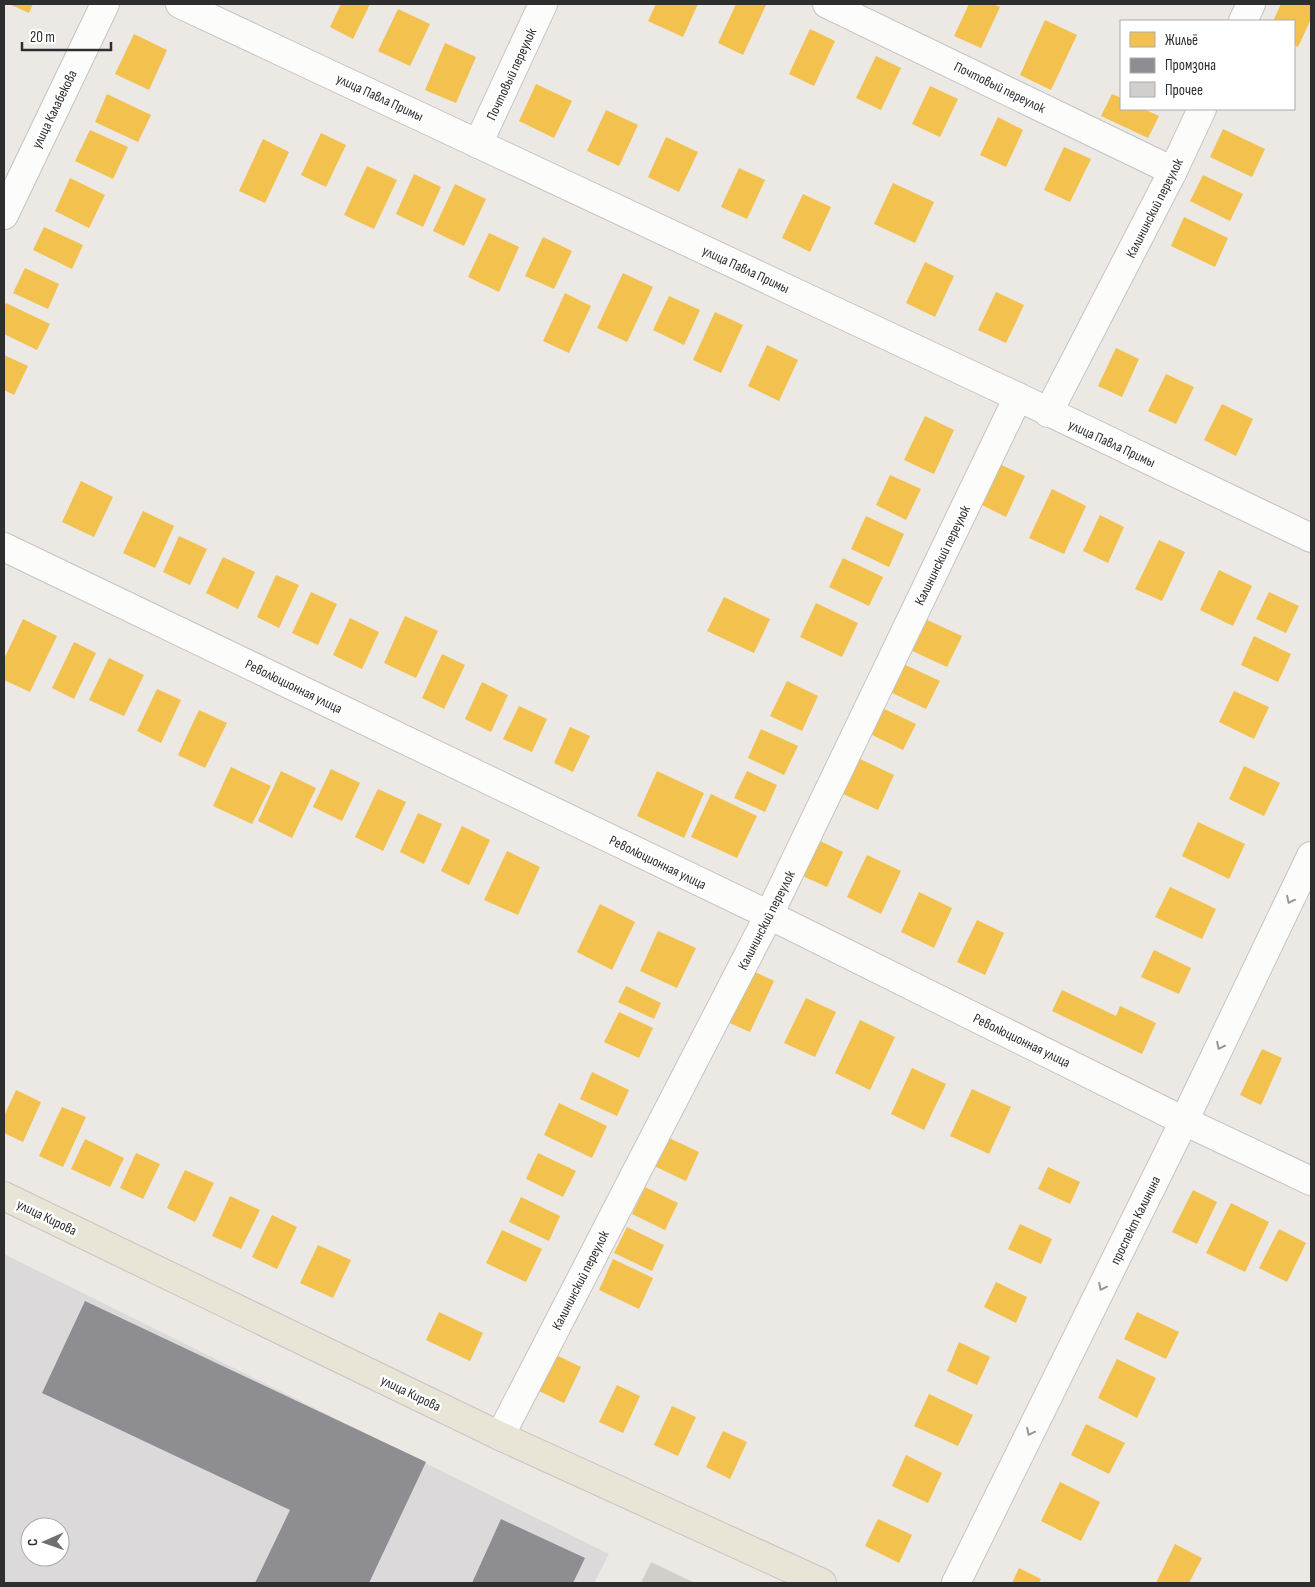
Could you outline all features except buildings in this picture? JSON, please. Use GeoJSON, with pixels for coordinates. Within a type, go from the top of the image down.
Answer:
{"type":"FeatureCollection","features":[{"type":"Feature","properties":{"kind":"main road","name":"улица Кирова"},"geometry":{"type":"LineString","coordinates":[[4,1196],[500,1436],[822,1583]]}},
{"type":"Feature","properties":{"kind":"street","name":"улица Калабекова"},"geometry":{"type":"LineString","coordinates":[[4,215],[105,4]]}},
{"type":"Feature","properties":{"kind":"street","name":"улица Павла Примы"},"geometry":{"type":"LineString","coordinates":[[180,4],[1018,397],[1311,538]]}},
{"type":"Feature","properties":{"kind":"street","name":"Почтовый переулок"},"geometry":{"type":"LineString","coordinates":[[478,144],[543,4]]}},
{"type":"Feature","properties":{"kind":"street","name":"Почтовый переулок"},"geometry":{"type":"LineString","coordinates":[[827,4],[1173,171]]}},
{"type":"Feature","properties":{"kind":"street"},"geometry":{"type":"LineString","coordinates":[[1243,20],[1251,4]]}},
{"type":"Feature","properties":{"kind":"street","name":"Калининский переулок"},"geometry":{"type":"LineString","coordinates":[[1048,413],[1173,171],[1202,110]]}},
{"type":"Feature","properties":{"kind":"street","name":"Калининский переулок"},"geometry":{"type":"LineString","coordinates":[[500,1436],[769,915],[1018,397]]}},
{"type":"Feature","properties":{"kind":"street","name":"Революционная улица"},"geometry":{"type":"LineString","coordinates":[[4,547],[769,915],[1184,1121],[1311,1181]]}},
{"type":"Feature","properties":{"kind":"street","name":"проспект Калинина"},"geometry":{"type":"LineString","coordinates":[[956,1583],[1184,1121],[1311,856]]}},
{"type":"Feature","properties":{"kind":"shaded area"},"geometry":{"type":"Polygon","coordinates":[[[4,1254],[609,1554],[594,1583],[4,1583],[4,1254]]]}}]}
